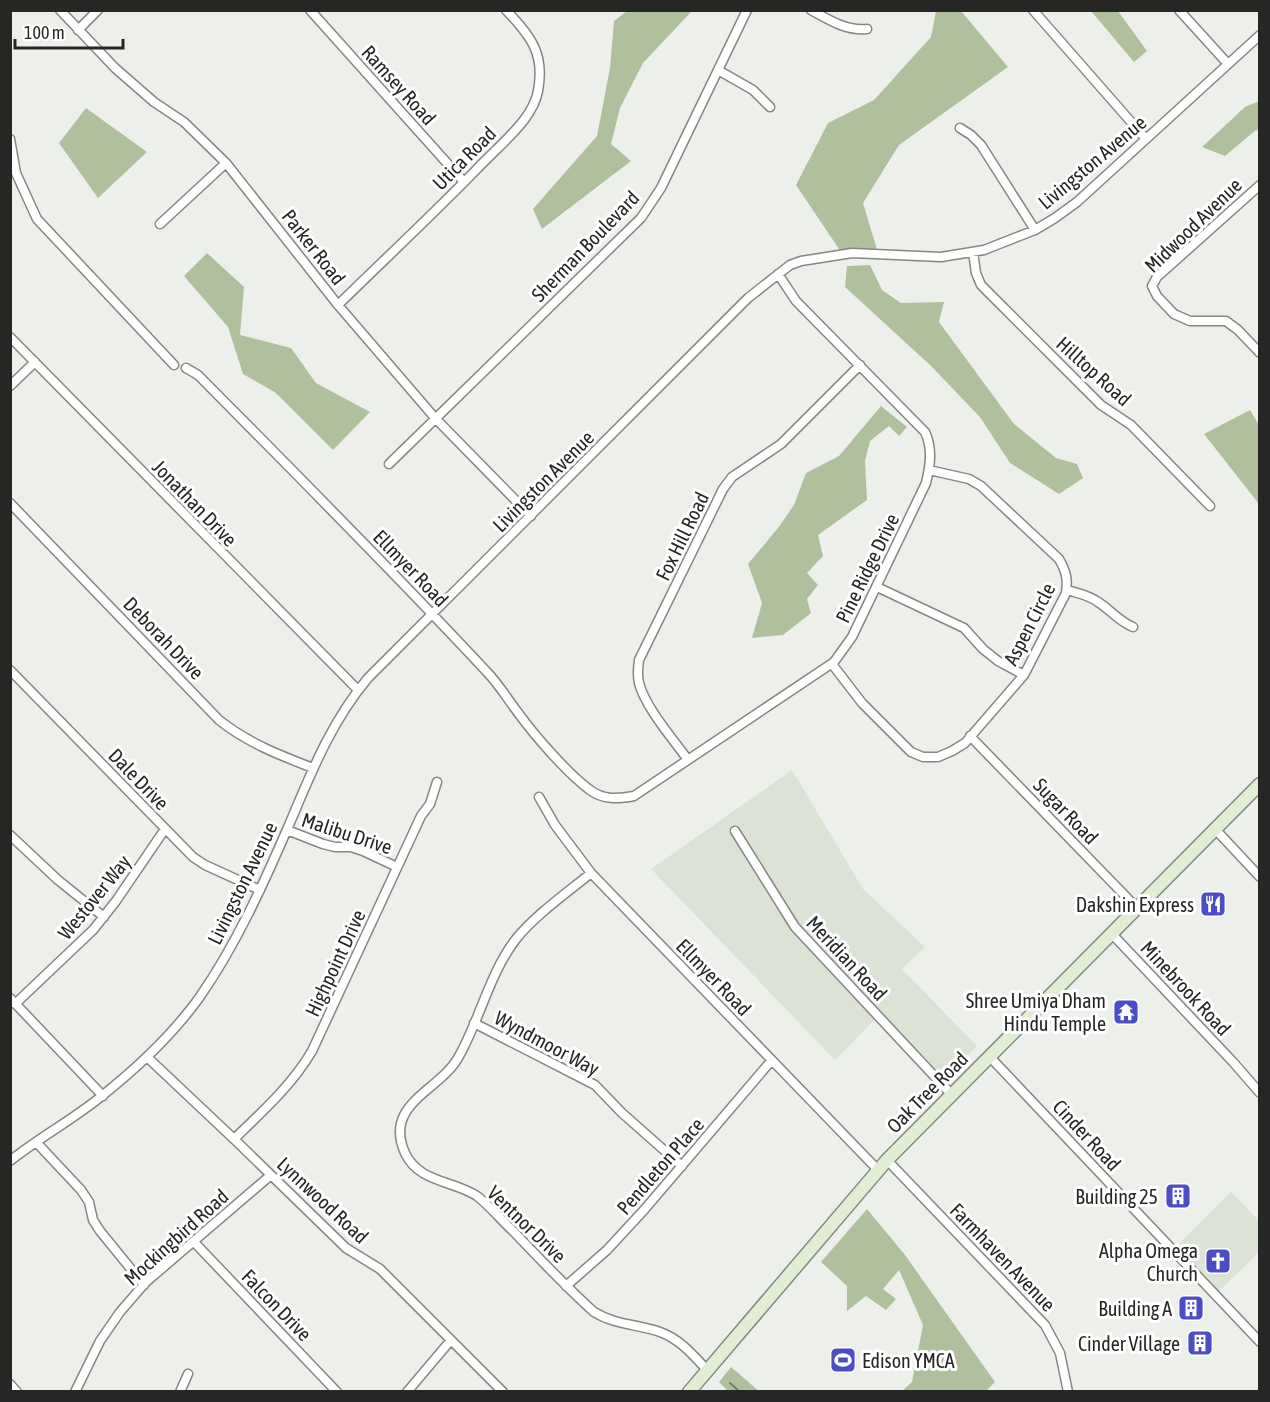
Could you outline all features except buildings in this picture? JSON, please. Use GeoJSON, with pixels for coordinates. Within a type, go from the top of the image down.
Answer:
{"type":"FeatureCollection","features":[{"type":"Feature","properties":{"kind":"main road","name":"Oak Tree Road"},"geometry":{"type":"LineString","coordinates":[[688,1392],[887,1160],[1260,784]]}},
{"type":"Feature","properties":{"kind":"street","name":"Parker Road"},"geometry":{"type":"LineString","coordinates":[[60,10],[115,68],[154,102],[184,122],[226,163],[338,304],[435,418],[531,516]]}},
{"type":"Feature","properties":{"kind":"street"},"geometry":{"type":"LineString","coordinates":[[78,30],[98,10]]}},
{"type":"Feature","properties":{"kind":"street","name":"Ramsey Road"},"geometry":{"type":"LineString","coordinates":[[310,10],[464,182]]}},
{"type":"Feature","properties":{"kind":"street","name":"Utica Road"},"geometry":{"type":"LineString","coordinates":[[338,304],[464,182],[532,109],[537,94],[540,64],[538,53],[532,41],[506,10]]}},
{"type":"Feature","properties":{"kind":"street","name":"Sherman Boulevard"},"geometry":{"type":"LineString","coordinates":[[389,464],[641,218],[661,188],[747,10]]}},
{"type":"Feature","properties":{"kind":"street"},"geometry":{"type":"LineString","coordinates":[[811,10],[844,27],[855,30],[867,29]]}},
{"type":"Feature","properties":{"kind":"street"},"geometry":{"type":"LineString","coordinates":[[1033,10],[1146,139]]}},
{"type":"Feature","properties":{"kind":"street"},"geometry":{"type":"LineString","coordinates":[[1179,10],[1228,64]]}},
{"type":"Feature","properties":{"kind":"street","name":"Livingston Avenue"},"geometry":{"type":"LineString","coordinates":[[10,1161],[103,1096],[147,1057],[198,999],[236,937],[260,890],[335,723],[358,690],[748,298],[790,265],[801,261],[852,253],[941,257],[984,250],[1035,230],[1077,202],[1260,35]]}},
{"type":"Feature","properties":{"kind":"street"},"geometry":{"type":"LineString","coordinates":[[718,70],[753,90],[770,107]]}},
{"type":"Feature","properties":{"kind":"street"},"geometry":{"type":"LineString","coordinates":[[960,128],[981,145],[1035,230]]}},
{"type":"Feature","properties":{"kind":"street"},"geometry":{"type":"LineString","coordinates":[[10,139],[16,173],[38,219],[174,365]]}},
{"type":"Feature","properties":{"kind":"street"},"geometry":{"type":"LineString","coordinates":[[160,224],[226,163]]}},
{"type":"Feature","properties":{"kind":"street","name":"Midwood Avenue"},"geometry":{"type":"LineString","coordinates":[[1260,185],[1157,277],[1152,286],[1156,296],[1173,314],[1190,321],[1226,321],[1232,324],[1260,353]]}},
{"type":"Feature","properties":{"kind":"street","name":"Hilltop Road"},"geometry":{"type":"LineString","coordinates":[[973,252],[976,273],[981,285],[1101,405],[1131,425],[1210,506]]}},
{"type":"Feature","properties":{"kind":"street","name":"Pine Ridge Drive"},"geometry":{"type":"LineString","coordinates":[[603,797],[618,799],[633,796],[832,664],[852,637],[926,483],[929,470],[929,440],[925,432],[796,301],[778,274]]}},
{"type":"Feature","properties":{"kind":"street","name":"Jonathan Drive"},"geometry":{"type":"LineString","coordinates":[[10,337],[358,690]]}},
{"type":"Feature","properties":{"kind":"street"},"geometry":{"type":"LineString","coordinates":[[10,386],[35,362]]}},
{"type":"Feature","properties":{"kind":"street","name":"Fox Hill Road"},"geometry":{"type":"LineString","coordinates":[[688,760],[646,701],[639,684],[639,660],[723,489],[732,477],[781,444],[860,366]]}},
{"type":"Feature","properties":{"kind":"street","name":"Ellmyer Road"},"geometry":{"type":"LineString","coordinates":[[186,368],[198,375],[433,614],[494,679],[519,716],[552,752],[591,791],[603,797]]}},
{"type":"Feature","properties":{"kind":"street","name":"Aspen Circle"},"geometry":{"type":"LineString","coordinates":[[832,664],[862,704],[911,752],[923,757],[938,757],[952,751],[970,736],[1023,675],[1067,590],[1068,580],[1065,568],[1059,559],[981,486],[969,479],[929,470]]}},
{"type":"Feature","properties":{"kind":"street","name":"Deborah Drive"},"geometry":{"type":"LineString","coordinates":[[10,503],[219,720],[234,732],[262,748],[313,768]]}},
{"type":"Feature","properties":{"kind":"street"},"geometry":{"type":"LineString","coordinates":[[877,587],[964,628],[998,661],[1023,675]]}},
{"type":"Feature","properties":{"kind":"street"},"geometry":{"type":"LineString","coordinates":[[1067,590],[1088,596],[1100,603],[1115,617],[1133,627]]}},
{"type":"Feature","properties":{"kind":"street","name":"Dale Drive"},"geometry":{"type":"LineString","coordinates":[[10,670],[193,857],[205,865],[260,890]]}},
{"type":"Feature","properties":{"kind":"street","name":"Sugar Road"},"geometry":{"type":"LineString","coordinates":[[970,736],[1137,908]]}},
{"type":"Feature","properties":{"kind":"street","name":"Highpoint Drive"},"geometry":{"type":"LineString","coordinates":[[234,1139],[300,1072],[312,1051],[421,816],[430,804],[436,782]]}},
{"type":"Feature","properties":{"kind":"street","name":"Ellmyer Road"},"geometry":{"type":"LineString","coordinates":[[539,797],[561,833],[591,873],[878,1170]]}},
{"type":"Feature","properties":{"kind":"street"},"geometry":{"type":"LineString","coordinates":[[1215,828],[1260,877]]}},
{"type":"Feature","properties":{"kind":"street","name":"Westover Way"},"geometry":{"type":"LineString","coordinates":[[13,1001],[72,952],[104,917],[165,829]]}},
{"type":"Feature","properties":{"kind":"street","name":"Malibu Drive"},"geometry":{"type":"LineString","coordinates":[[286,830],[322,844],[357,849],[397,867]]}},
{"type":"Feature","properties":{"kind":"street","name":"Meridian Road"},"geometry":{"type":"LineString","coordinates":[[735,831],[795,927],[951,1094]]}},
{"type":"Feature","properties":{"kind":"street"},"geometry":{"type":"LineString","coordinates":[[10,835],[58,880],[104,917]]}},
{"type":"Feature","properties":{"kind":"street","name":"Ventnor Drive"},"geometry":{"type":"LineString","coordinates":[[591,873],[515,939],[453,1066],[440,1080],[417,1097],[405,1113],[401,1133],[405,1153],[416,1168],[426,1176],[476,1195],[594,1312],[605,1319],[661,1332],[673,1338],[688,1349],[707,1370]]}},
{"type":"Feature","properties":{"kind":"street","name":"Minebrook Road"},"geometry":{"type":"LineString","coordinates":[[1112,934],[1260,1093]]}},
{"type":"Feature","properties":{"kind":"street"},"geometry":{"type":"LineString","coordinates":[[13,1001],[103,1096]]}},
{"type":"Feature","properties":{"kind":"street","name":"Wyndmoor Way"},"geometry":{"type":"LineString","coordinates":[[474,1023],[595,1085],[622,1113],[682,1166]]}},
{"type":"Feature","properties":{"kind":"street","name":"Cinder Road"},"geometry":{"type":"LineString","coordinates":[[989,1056],[1260,1342]]}},
{"type":"Feature","properties":{"kind":"street","name":"Lynnwood Road"},"geometry":{"type":"LineString","coordinates":[[147,1057],[346,1248],[380,1269],[503,1392]]}},
{"type":"Feature","properties":{"kind":"street","name":"Pendleton Place"},"geometry":{"type":"LineString","coordinates":[[566,1286],[607,1250],[771,1061]]}},
{"type":"Feature","properties":{"kind":"street"},"geometry":{"type":"LineString","coordinates":[[36,1142],[81,1190],[89,1202],[93,1220],[100,1231],[144,1285]]}},
{"type":"Feature","properties":{"kind":"street","name":"Farmhaven Avenue"},"geometry":{"type":"LineString","coordinates":[[887,1160],[1045,1325],[1060,1353],[1068,1392]]}},
{"type":"Feature","properties":{"kind":"street","name":"Mockingbird Road"},"geometry":{"type":"LineString","coordinates":[[75,1392],[100,1341],[120,1312],[144,1285],[271,1175]]}},
{"type":"Feature","properties":{"kind":"street","name":"Falcon Drive"},"geometry":{"type":"LineString","coordinates":[[194,1242],[337,1392]]}},
{"type":"Feature","properties":{"kind":"street"},"geometry":{"type":"LineString","coordinates":[[408,1392],[451,1340]]}},
{"type":"Feature","properties":{"kind":"street"},"geometry":{"type":"LineString","coordinates":[[180,1392],[188,1374]]}},
{"type":"Feature","properties":{"kind":"street"},"geometry":{"type":"LineString","coordinates":[[10,1384],[17,1392]]}},
{"type":"Feature","properties":{"kind":"shaded area"},"geometry":{"type":"Polygon","coordinates":[[[792,770],[863,889],[925,947],[902,969],[977,1046],[941,1082],[877,1017],[835,1060],[651,869],[792,770]]]}},
{"type":"Feature","properties":{"kind":"shaded area"},"geometry":{"type":"Polygon","coordinates":[[[1231,1192],[1259,1221],[1259,1252],[1215,1295],[1173,1250],[1231,1192]]]}},
{"type":"Feature","properties":{"kind":"green space"},"geometry":{"type":"Polygon","coordinates":[[[627,11],[692,11],[643,63],[620,108],[611,144],[631,161],[542,229],[533,209],[597,136],[610,68],[614,21],[627,11]]]}},
{"type":"Feature","properties":{"kind":"green space"},"geometry":{"type":"Polygon","coordinates":[[[936,11],[961,11],[1008,67],[899,145],[863,203],[878,253],[843,255],[796,185],[828,123],[874,100],[931,37],[936,11]]]}},
{"type":"Feature","properties":{"kind":"green space"},"geometry":{"type":"Polygon","coordinates":[[[1091,11],[1118,11],[1147,51],[1134,62],[1091,11]]]}},
{"type":"Feature","properties":{"kind":"green space"},"geometry":{"type":"Polygon","coordinates":[[[1259,101],[1259,131],[1256,130],[1225,156],[1202,147],[1245,107],[1259,101]]]}},
{"type":"Feature","properties":{"kind":"green space"},"geometry":{"type":"Polygon","coordinates":[[[86,108],[147,152],[98,198],[59,143],[86,108]]]}},
{"type":"Feature","properties":{"kind":"green space"},"geometry":{"type":"Polygon","coordinates":[[[207,253],[244,287],[240,335],[291,348],[316,383],[370,412],[333,450],[276,393],[243,374],[228,327],[184,276],[207,253]]]}},
{"type":"Feature","properties":{"kind":"green space"},"geometry":{"type":"Polygon","coordinates":[[[870,265],[882,290],[901,303],[944,302],[939,322],[1014,424],[1056,458],[1077,464],[1083,478],[1059,494],[1010,463],[980,417],[930,365],[845,287],[847,266],[870,265]]]}},
{"type":"Feature","properties":{"kind":"green space"},"geometry":{"type":"Polygon","coordinates":[[[881,406],[907,427],[899,436],[889,426],[870,441],[865,461],[867,500],[818,535],[823,556],[807,573],[818,585],[807,599],[811,613],[783,635],[752,638],[762,603],[748,564],[794,505],[806,473],[839,456],[881,406]]]}},
{"type":"Feature","properties":{"kind":"green space"},"geometry":{"type":"Polygon","coordinates":[[[1250,410],[1259,425],[1259,504],[1204,434],[1250,410]]]}},
{"type":"Feature","properties":{"kind":"green space"},"geometry":{"type":"Polygon","coordinates":[[[867,1209],[905,1255],[995,1382],[986,1391],[902,1391],[912,1382],[923,1325],[899,1270],[883,1289],[896,1299],[886,1310],[866,1296],[847,1311],[847,1286],[821,1262],[867,1209]]]}},
{"type":"Feature","properties":{"kind":"green space"},"geometry":{"type":"Polygon","coordinates":[[[731,1367],[759,1391],[728,1391],[719,1382],[731,1367]]]}},
{"type":"Feature","properties":{"kind":"waterway"},"geometry":{"type":"LineString","coordinates":[[730,1383],[740,1392]]}},
{"type":"Feature","properties":{"kind":"place","name":"Dakshin Express"},"geometry":{"type":"Point","coordinates":[1213,904]}},
{"type":"Feature","properties":{"kind":"place","name":"Shree Umiya Dham Hindu Temple"},"geometry":{"type":"Point","coordinates":[1126,1012]}},
{"type":"Feature","properties":{"kind":"place","name":"Building 25"},"geometry":{"type":"Point","coordinates":[1178,1196]}},
{"type":"Feature","properties":{"kind":"place","name":"Alpha Omega Church"},"geometry":{"type":"Point","coordinates":[1218,1261]}},
{"type":"Feature","properties":{"kind":"place","name":"Building A"},"geometry":{"type":"Point","coordinates":[1191,1308]}},
{"type":"Feature","properties":{"kind":"place","name":"Cinder Village"},"geometry":{"type":"Point","coordinates":[1200,1343]}},
{"type":"Feature","properties":{"kind":"place","name":"Edison YMCA"},"geometry":{"type":"Point","coordinates":[843,1360]}}]}
